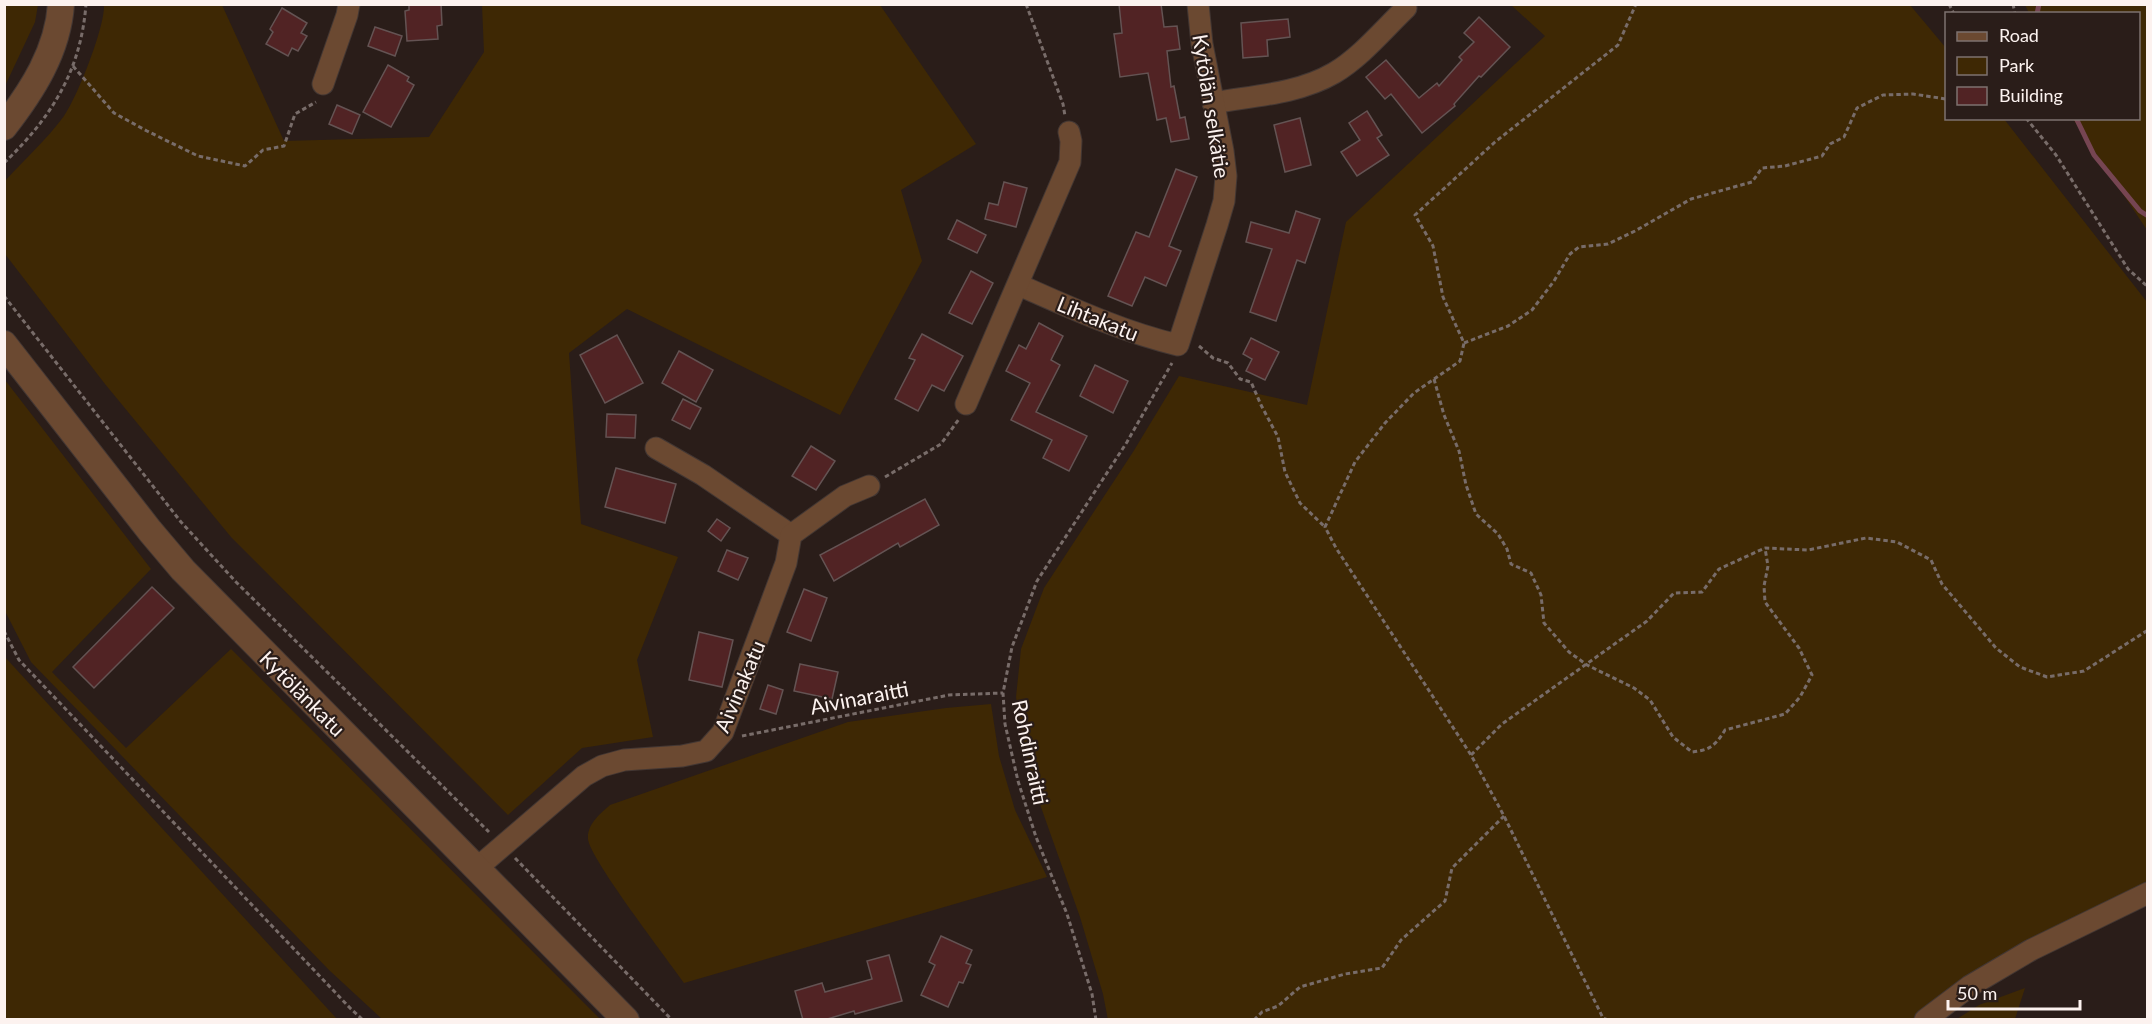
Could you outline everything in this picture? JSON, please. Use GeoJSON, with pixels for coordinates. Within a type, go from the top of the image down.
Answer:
{"type":"FeatureCollection","features":[{"type":"Feature","properties":{"kind":"street"},"geometry":{"type":"LineString","coordinates":[[4,127],[39,78],[60,21],[61,4]]}},
{"type":"Feature","properties":{"kind":"street"},"geometry":{"type":"LineString","coordinates":[[323,84],[347,15],[348,4]]}},
{"type":"Feature","properties":{"kind":"street","name":"Kytölän selkätie"},"geometry":{"type":"LineString","coordinates":[[1187,345],[1224,201],[1226,176],[1198,4]]}},
{"type":"Feature","properties":{"kind":"street"},"geometry":{"type":"LineString","coordinates":[[1213,103],[1268,94],[1309,84],[1334,73],[1360,53],[1406,8]]}},
{"type":"Feature","properties":{"kind":"street"},"geometry":{"type":"LineString","coordinates":[[966,404],[1070,162],[1069,132]]}},
{"type":"Feature","properties":{"kind":"street","name":"Lihtakatu"},"geometry":{"type":"LineString","coordinates":[[1019,285],[1109,324],[1149,338],[1187,345]]}},
{"type":"Feature","properties":{"kind":"street","name":"Kytölänkatu"},"geometry":{"type":"LineString","coordinates":[[4,344],[183,570],[626,1020]]}},
{"type":"Feature","properties":{"kind":"street"},"geometry":{"type":"LineString","coordinates":[[656,448],[713,481],[791,535],[846,496],[869,486]]}},
{"type":"Feature","properties":{"kind":"street","name":"Aivinakatu"},"geometry":{"type":"LineString","coordinates":[[477,868],[584,776],[602,766],[624,760],[682,756],[706,751],[723,732],[786,563],[791,535]]}},
{"type":"Feature","properties":{"kind":"street"},"geometry":{"type":"LineString","coordinates":[[1925,1020],[1970,986],[2031,950],[2148,893]]}},
{"type":"Feature","properties":{"kind":"path"},"geometry":{"type":"LineString","coordinates":[[1026,4],[1063,104],[1069,132]]}},
{"type":"Feature","properties":{"kind":"path"},"geometry":{"type":"LineString","coordinates":[[1325,528],[1355,462],[1385,423],[1414,393],[1460,361],[1464,343],[1443,297],[1433,246],[1415,214],[1495,142],[1618,45],[1636,4]]}},
{"type":"Feature","properties":{"kind":"path"},"geometry":{"type":"LineString","coordinates":[[73,66],[114,113],[147,132],[198,156],[244,166],[263,150],[284,146],[295,114],[319,100],[323,84]]}},
{"type":"Feature","properties":{"kind":"path"},"geometry":{"type":"LineString","coordinates":[[1464,343],[1508,326],[1532,310],[1554,281],[1570,254],[1579,247],[1608,244],[1690,199],[1752,182],[1762,168],[1785,166],[1822,156],[1830,144],[1844,137],[1857,108],[1883,96],[1913,94],[1945,99]]}},
{"type":"Feature","properties":{"kind":"path"},"geometry":{"type":"LineString","coordinates":[[2028,120],[2056,155],[2128,269],[2148,286]]}},
{"type":"Feature","properties":{"kind":"path"},"geometry":{"type":"LineString","coordinates":[[4,296],[181,522],[236,582],[503,846],[672,1020]]}},
{"type":"Feature","properties":{"kind":"path"},"geometry":{"type":"LineString","coordinates":[[1187,345],[1228,363],[1240,379],[1251,382],[1278,437],[1285,472],[1300,503],[1325,528],[1470,755],[1504,816],[1604,1018],[1608,1020]]}},
{"type":"Feature","properties":{"kind":"path","name":"Rohdinraitti"},"geometry":{"type":"LineString","coordinates":[[1096,1020],[1092,994],[1067,914],[1036,837],[1018,780],[1005,724],[1003,693],[1012,646],[1037,581],[1127,442],[1170,368],[1187,345]]}},
{"type":"Feature","properties":{"kind":"path"},"geometry":{"type":"LineString","coordinates":[[1434,379],[1444,415],[1459,451],[1466,485],[1476,514],[1498,534],[1507,549],[1511,564],[1531,573],[1541,596],[1544,623],[1569,652],[1587,665],[1634,688],[1650,700],[1673,737],[1692,752],[1707,750],[1725,730],[1785,714],[1800,697],[1812,675],[1799,648],[1765,602],[1764,586],[1768,566],[1765,548]]}},
{"type":"Feature","properties":{"kind":"path"},"geometry":{"type":"LineString","coordinates":[[869,486],[941,444],[958,423],[966,404]]}},
{"type":"Feature","properties":{"kind":"path"},"geometry":{"type":"LineString","coordinates":[[1470,755],[1502,724],[1647,621],[1674,593],[1702,592],[1719,569],[1765,548],[1809,550],[1866,538],[1897,542],[1931,560],[1942,584],[1996,648],[2020,667],[2047,677],[2084,671],[2148,630]]}},
{"type":"Feature","properties":{"kind":"path"},"geometry":{"type":"LineString","coordinates":[[4,631],[19,660],[363,1020]]}},
{"type":"Feature","properties":{"kind":"path","name":"Aivinaraitti"},"geometry":{"type":"LineString","coordinates":[[723,732],[745,736],[949,695],[1003,693]]}},
{"type":"Feature","properties":{"kind":"path"},"geometry":{"type":"LineString","coordinates":[[1254,1020],[1262,1012],[1278,1006],[1300,987],[1345,974],[1382,968],[1401,940],[1445,901],[1452,868],[1504,816]]}},
{"type":"Feature","properties":{"kind":"green space"},"geometry":{"type":"Polygon","coordinates":[[[5,4],[38,5],[35,22],[5,86],[5,4]]]}},
{"type":"Feature","properties":{"kind":"green space"},"geometry":{"type":"Polygon","coordinates":[[[104,5],[222,5],[284,141],[429,137],[484,52],[482,5],[880,5],[976,144],[901,190],[922,261],[840,415],[627,309],[569,353],[581,524],[678,557],[637,660],[653,737],[582,748],[508,815],[231,537],[105,384],[5,254],[5,181],[64,116],[83,79],[100,29],[104,5]]]}},
{"type":"Feature","properties":{"kind":"green space"},"geometry":{"type":"Polygon","coordinates":[[[1511,5],[1910,5],[1945,47],[1945,120],[2005,120],[2147,302],[2147,882],[2121,896],[1931,1019],[1108,1020],[1103,994],[1080,917],[1031,779],[1016,697],[1021,649],[1044,588],[1133,452],[1179,376],[1307,405],[1346,222],[1545,36],[1511,5]]]}},
{"type":"Feature","properties":{"kind":"green space"},"geometry":{"type":"Polygon","coordinates":[[[2025,5],[2147,5],[2147,230],[2074,120],[2140,120],[2140,12],[2028,12],[2025,5]]]}},
{"type":"Feature","properties":{"kind":"green space"},"geometry":{"type":"Polygon","coordinates":[[[5,380],[151,569],[52,672],[126,748],[231,649],[600,1019],[382,1019],[329,970],[31,662],[5,611],[5,380]]]}},
{"type":"Feature","properties":{"kind":"green space"},"geometry":{"type":"Polygon","coordinates":[[[4,656],[337,1019],[5,1019],[4,656]]]}},
{"type":"Feature","properties":{"kind":"green space"},"geometry":{"type":"Polygon","coordinates":[[[991,704],[999,756],[1015,810],[1047,877],[684,983],[615,887],[592,850],[588,839],[592,824],[610,805],[848,722],[991,704]]]}},
{"type":"Feature","properties":{"kind":"green space"},"geometry":{"type":"Polygon","coordinates":[[[2025,988],[2015,1019],[1957,1019],[1979,1005],[2025,988]]]}},
{"type":"Feature","properties":{"kind":"building"},"geometry":{"type":"Polygon","coordinates":[[[409,4],[441,4],[442,25],[437,26],[438,39],[407,41],[405,11],[409,10],[409,4]]]}},
{"type":"Feature","properties":{"kind":"building"},"geometry":{"type":"Polygon","coordinates":[[[1119,4],[1161,4],[1164,27],[1177,26],[1180,49],[1167,51],[1171,87],[1174,86],[1180,118],[1185,117],[1189,139],[1171,142],[1166,118],[1157,120],[1148,73],[1120,77],[1114,34],[1122,33],[1119,4]]]}},
{"type":"Feature","properties":{"kind":"building"},"geometry":{"type":"Polygon","coordinates":[[[282,8],[307,23],[301,33],[307,36],[298,51],[292,48],[288,56],[266,44],[273,32],[270,29],[282,8]]]}},
{"type":"Feature","properties":{"kind":"building"},"geometry":{"type":"Polygon","coordinates":[[[1479,17],[1510,47],[1481,77],[1479,76],[1454,104],[1455,106],[1422,133],[1391,94],[1385,99],[1366,77],[1386,60],[1419,98],[1437,83],[1439,86],[1462,60],[1459,57],[1474,42],[1464,33],[1479,17]]]}},
{"type":"Feature","properties":{"kind":"building"},"geometry":{"type":"Polygon","coordinates":[[[1288,19],[1290,37],[1267,40],[1268,56],[1243,58],[1241,23],[1288,19]]]}},
{"type":"Feature","properties":{"kind":"building"},"geometry":{"type":"Polygon","coordinates":[[[375,27],[402,36],[395,56],[368,46],[375,27]]]}},
{"type":"Feature","properties":{"kind":"building"},"geometry":{"type":"Polygon","coordinates":[[[388,65],[409,77],[407,81],[414,85],[391,127],[363,112],[388,65]]]}},
{"type":"Feature","properties":{"kind":"building"},"geometry":{"type":"Polygon","coordinates":[[[337,105],[360,115],[352,134],[329,124],[337,105]]]}},
{"type":"Feature","properties":{"kind":"building"},"geometry":{"type":"Polygon","coordinates":[[[1367,111],[1382,135],[1377,138],[1389,155],[1357,176],[1341,152],[1360,140],[1349,123],[1367,111]]]}},
{"type":"Feature","properties":{"kind":"building"},"geometry":{"type":"Polygon","coordinates":[[[1300,118],[1311,165],[1285,172],[1274,125],[1300,118]]]}},
{"type":"Feature","properties":{"kind":"building"},"geometry":{"type":"Polygon","coordinates":[[[1176,169],[1197,177],[1169,246],[1181,251],[1166,286],[1145,277],[1132,306],[1108,296],[1136,232],[1149,237],[1176,169]]]}},
{"type":"Feature","properties":{"kind":"building"},"geometry":{"type":"Polygon","coordinates":[[[1004,182],[1027,188],[1016,227],[985,219],[989,203],[998,205],[1004,182]]]}},
{"type":"Feature","properties":{"kind":"building"},"geometry":{"type":"Polygon","coordinates":[[[1296,211],[1320,219],[1305,263],[1297,260],[1276,321],[1250,312],[1272,249],[1246,242],[1251,222],[1289,233],[1296,211]]]}},
{"type":"Feature","properties":{"kind":"building"},"geometry":{"type":"Polygon","coordinates":[[[957,220],[986,235],[977,253],[948,239],[957,220]]]}},
{"type":"Feature","properties":{"kind":"building"},"geometry":{"type":"Polygon","coordinates":[[[971,271],[993,283],[972,324],[949,313],[971,271]]]}},
{"type":"Feature","properties":{"kind":"building"},"geometry":{"type":"Polygon","coordinates":[[[1039,323],[1063,336],[1051,360],[1060,365],[1036,412],[1087,436],[1069,471],[1043,458],[1052,440],[1011,420],[1030,383],[1006,371],[1019,345],[1026,349],[1039,323]]]}},
{"type":"Feature","properties":{"kind":"building"},"geometry":{"type":"Polygon","coordinates":[[[922,334],[963,356],[944,391],[932,385],[918,411],[895,399],[915,360],[909,358],[922,334]]]}},
{"type":"Feature","properties":{"kind":"building"},"geometry":{"type":"Polygon","coordinates":[[[617,335],[643,383],[605,403],[580,355],[617,335]]]}},
{"type":"Feature","properties":{"kind":"building"},"geometry":{"type":"Polygon","coordinates":[[[1251,338],[1279,352],[1265,380],[1246,371],[1252,359],[1243,354],[1251,338]]]}},
{"type":"Feature","properties":{"kind":"building"},"geometry":{"type":"Polygon","coordinates":[[[679,351],[713,370],[696,402],[662,383],[679,351]]]}},
{"type":"Feature","properties":{"kind":"building"},"geometry":{"type":"Polygon","coordinates":[[[1095,365],[1128,381],[1113,413],[1080,396],[1095,365]]]}},
{"type":"Feature","properties":{"kind":"building"},"geometry":{"type":"Polygon","coordinates":[[[683,399],[701,408],[690,429],[672,420],[683,399]]]}},
{"type":"Feature","properties":{"kind":"building"},"geometry":{"type":"Polygon","coordinates":[[[607,414],[636,415],[635,438],[606,437],[607,414]]]}},
{"type":"Feature","properties":{"kind":"building"},"geometry":{"type":"Polygon","coordinates":[[[811,446],[835,461],[816,490],[792,476],[811,446]]]}},
{"type":"Feature","properties":{"kind":"building"},"geometry":{"type":"Polygon","coordinates":[[[616,468],[676,484],[665,523],[605,507],[616,468]]]}},
{"type":"Feature","properties":{"kind":"building"},"geometry":{"type":"Polygon","coordinates":[[[925,499],[939,525],[900,547],[898,543],[834,581],[820,555],[925,499]]]}},
{"type":"Feature","properties":{"kind":"building"},"geometry":{"type":"Polygon","coordinates":[[[717,519],[730,528],[721,541],[708,531],[717,519]]]}},
{"type":"Feature","properties":{"kind":"building"},"geometry":{"type":"Polygon","coordinates":[[[727,550],[748,558],[738,580],[718,571],[727,550]]]}},
{"type":"Feature","properties":{"kind":"building"},"geometry":{"type":"Polygon","coordinates":[[[152,587],[174,608],[94,688],[73,667],[152,587]]]}},
{"type":"Feature","properties":{"kind":"building"},"geometry":{"type":"Polygon","coordinates":[[[804,589],[827,598],[811,641],[787,632],[804,589]]]}},
{"type":"Feature","properties":{"kind":"building"},"geometry":{"type":"Polygon","coordinates":[[[699,632],[733,640],[722,687],[689,680],[699,632]]]}},
{"type":"Feature","properties":{"kind":"building"},"geometry":{"type":"Polygon","coordinates":[[[800,664],[838,672],[832,699],[794,691],[800,664]]]}},
{"type":"Feature","properties":{"kind":"building"},"geometry":{"type":"Polygon","coordinates":[[[768,685],[783,690],[776,714],[760,709],[768,685]]]}},
{"type":"Feature","properties":{"kind":"building"},"geometry":{"type":"Polygon","coordinates":[[[941,936],[972,950],[966,963],[971,965],[963,983],[959,982],[948,1007],[921,995],[935,965],[929,962],[941,936]]]}},
{"type":"Feature","properties":{"kind":"building"},"geometry":{"type":"Polygon","coordinates":[[[889,955],[902,1001],[824,1020],[803,1020],[795,991],[822,983],[825,992],[872,979],[867,961],[889,955]]]}},
{"type":"Feature","properties":{"kind":"waterway"},"geometry":{"type":"LineString","coordinates":[[2037,12],[2039,4]]}},
{"type":"Feature","properties":{"kind":"waterway"},"geometry":{"type":"LineString","coordinates":[[2077,120],[2094,155],[2140,211],[2148,216]]}}]}
